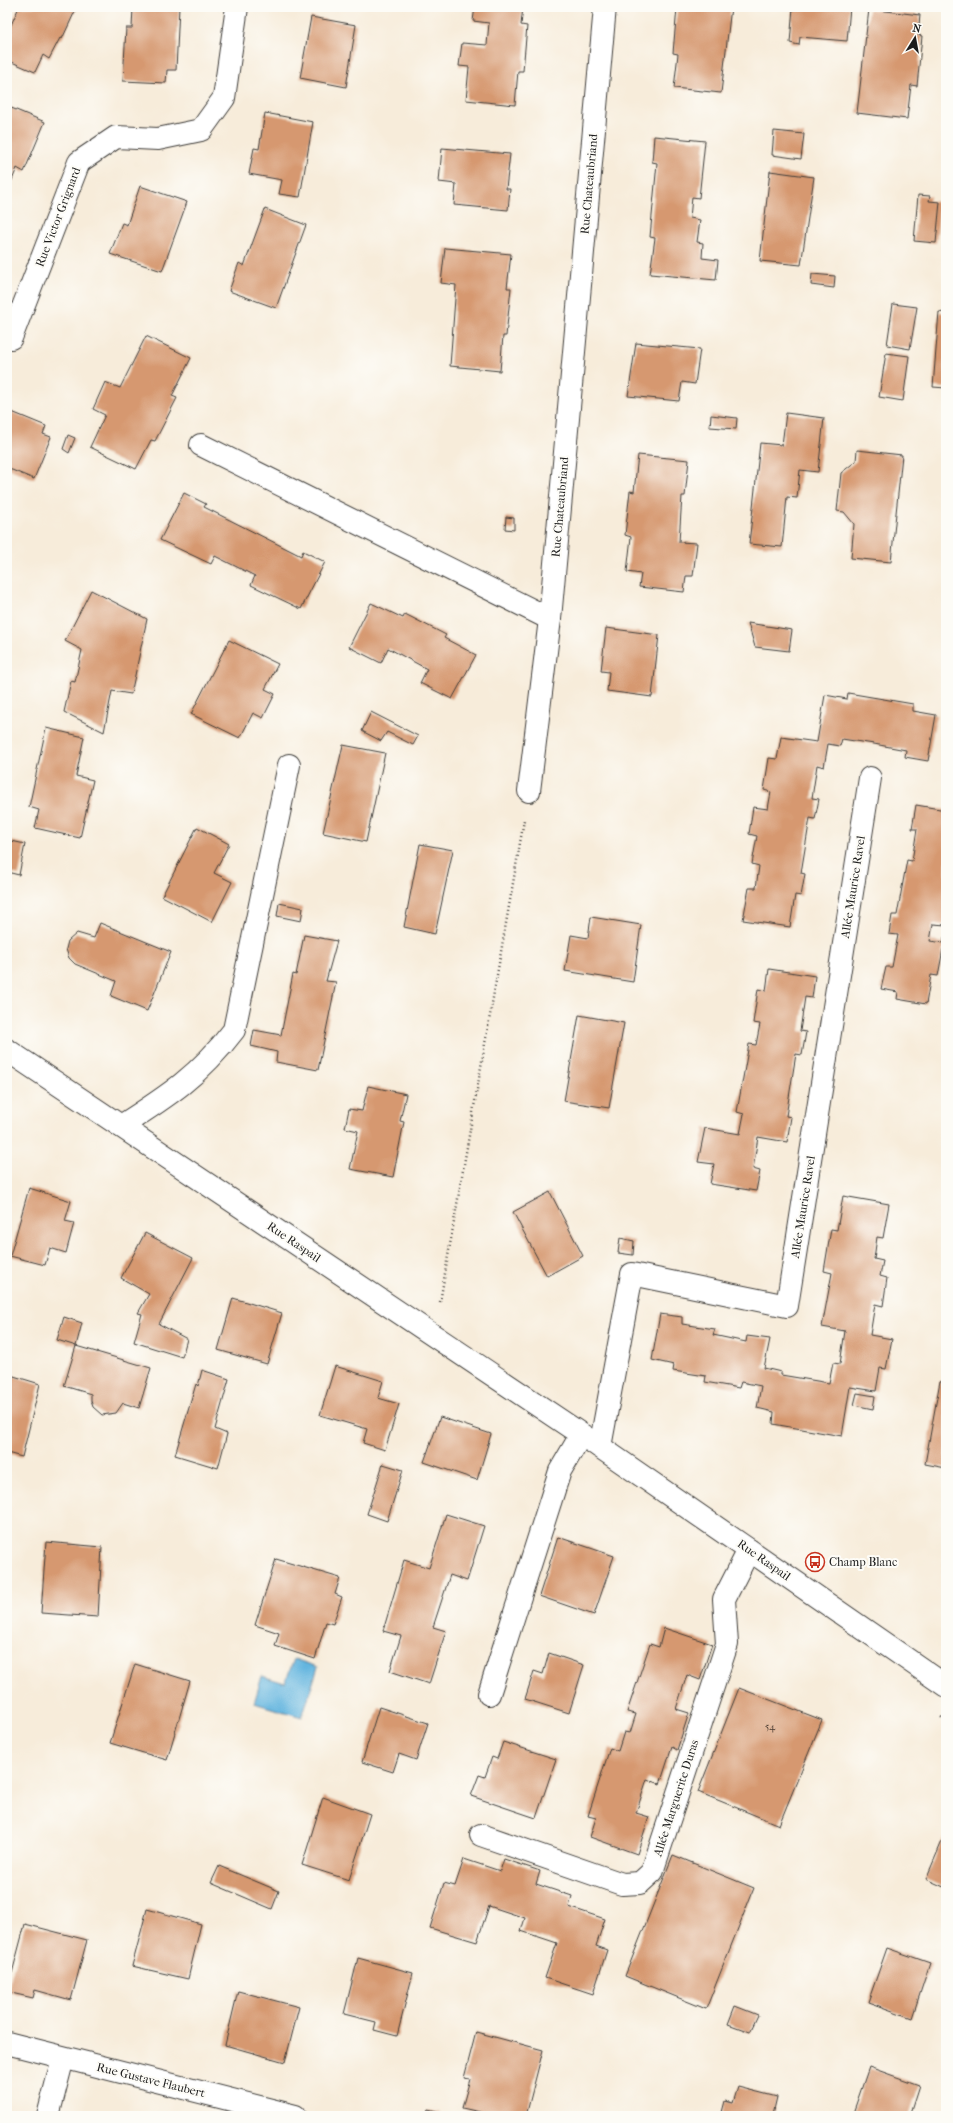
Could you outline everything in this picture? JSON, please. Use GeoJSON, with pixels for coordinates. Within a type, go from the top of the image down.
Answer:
{"type":"FeatureCollection","features":[{"type":"Feature","properties":{"kind":"street","name":"Rue Victor Grignard"},"geometry":{"type":"LineString","coordinates":[[11,338],[79,162],[116,137],[158,139],[201,130],[224,98],[237,7]]}},
{"type":"Feature","properties":{"kind":"street","name":"Rue Chateaubriand"},"geometry":{"type":"LineString","coordinates":[[529,791],[550,619],[605,7]]}},
{"type":"Feature","properties":{"kind":"street"},"geometry":{"type":"LineString","coordinates":[[201,445],[550,619]]}},
{"type":"Feature","properties":{"kind":"street"},"geometry":{"type":"LineString","coordinates":[[121,1126],[159,1103],[198,1072],[216,1054],[234,1030],[289,765]]}},
{"type":"Feature","properties":{"kind":"street","name":"Allée Maurice Ravel"},"geometry":{"type":"LineString","coordinates":[[600,1447],[632,1274],[787,1306],[870,778]]}},
{"type":"Feature","properties":{"kind":"street","name":"Rue Raspail"},"geometry":{"type":"LineString","coordinates":[[7,1050],[600,1447],[946,1686]]}},
{"type":"Feature","properties":{"kind":"street"},"geometry":{"type":"LineString","coordinates":[[489,1694],[560,1471],[581,1435]]}},
{"type":"Feature","properties":{"kind":"street","name":"Allée Marguerite Duras"},"geometry":{"type":"LineString","coordinates":[[482,1835],[622,1884],[640,1883],[652,1872],[727,1644],[724,1599],[749,1550]]}},
{"type":"Feature","properties":{"kind":"street","name":"Rue Gustave Flaubert"},"geometry":{"type":"LineString","coordinates":[[7,2044],[295,2116]]}},
{"type":"Feature","properties":{"kind":"street"},"geometry":{"type":"LineString","coordinates":[[48,2116],[62,2058]]}},
{"type":"Feature","properties":{"kind":"path"},"geometry":{"type":"LineString","coordinates":[[434,1336],[529,791]]}},
{"type":"Feature","properties":{"kind":"water"},"geometry":{"type":"Polygon","coordinates":[[[294,1659],[318,1667],[302,1717],[254,1703],[262,1676],[285,1683],[294,1659]]]}},
{"type":"Feature","properties":{"kind":"building"},"geometry":{"type":"Polygon","coordinates":[[[19,7],[72,7],[76,9],[62,39],[60,38],[49,59],[43,55],[35,72],[7,60],[7,34],[19,7]]]}},
{"type":"Feature","properties":{"kind":"building"},"geometry":{"type":"Polygon","coordinates":[[[133,7],[179,7],[176,70],[167,70],[166,83],[123,81],[126,28],[132,28],[133,7]]]}},
{"type":"Feature","properties":{"kind":"building"},"geometry":{"type":"Polygon","coordinates":[[[475,7],[523,7],[521,25],[527,26],[523,71],[518,71],[515,105],[466,100],[469,67],[459,66],[462,43],[487,45],[489,23],[473,21],[475,7]]]}},
{"type":"Feature","properties":{"kind":"building"},"geometry":{"type":"Polygon","coordinates":[[[731,7],[721,93],[674,88],[678,54],[673,53],[677,8],[731,7]]]}},
{"type":"Feature","properties":{"kind":"building"},"geometry":{"type":"Polygon","coordinates":[[[793,7],[850,7],[847,41],[800,37],[799,45],[790,43],[793,7]]]}},
{"type":"Feature","properties":{"kind":"building"},"geometry":{"type":"Polygon","coordinates":[[[869,9],[920,15],[918,35],[922,36],[917,86],[911,85],[907,119],[857,113],[869,9]]]}},
{"type":"Feature","properties":{"kind":"building"},"geometry":{"type":"Polygon","coordinates":[[[311,17],[356,25],[346,87],[300,78],[311,17]]]}},
{"type":"Feature","properties":{"kind":"building"},"geometry":{"type":"Polygon","coordinates":[[[9,107],[45,122],[24,172],[17,168],[10,185],[7,184],[7,111],[9,107]]]}},
{"type":"Feature","properties":{"kind":"building"},"geometry":{"type":"Polygon","coordinates":[[[265,113],[313,122],[300,197],[279,194],[282,180],[249,174],[254,148],[259,149],[265,113]]]}},
{"type":"Feature","properties":{"kind":"building"},"geometry":{"type":"Polygon","coordinates":[[[774,131],[804,134],[801,159],[772,155],[774,131]]]}},
{"type":"Feature","properties":{"kind":"building"},"geometry":{"type":"Polygon","coordinates":[[[654,136],[705,141],[699,198],[692,197],[690,218],[700,220],[697,242],[703,243],[702,258],[718,260],[716,280],[650,274],[655,238],[650,237],[657,163],[652,162],[654,136]]]}},
{"type":"Feature","properties":{"kind":"building"},"geometry":{"type":"Polygon","coordinates":[[[442,148],[510,154],[506,189],[510,189],[508,210],[454,205],[456,184],[439,182],[442,148]]]}},
{"type":"Feature","properties":{"kind":"building"},"geometry":{"type":"Polygon","coordinates":[[[770,171],[814,177],[801,265],[760,261],[770,171]]]}},
{"type":"Feature","properties":{"kind":"building"},"geometry":{"type":"Polygon","coordinates":[[[140,186],[187,202],[162,271],[110,254],[122,223],[127,225],[140,186]]]}},
{"type":"Feature","properties":{"kind":"building"},"geometry":{"type":"Polygon","coordinates":[[[918,195],[930,196],[929,201],[940,202],[936,243],[914,241],[918,195]]]}},
{"type":"Feature","properties":{"kind":"building"},"geometry":{"type":"Polygon","coordinates":[[[265,209],[306,225],[276,308],[229,291],[239,263],[244,266],[265,209]]]}},
{"type":"Feature","properties":{"kind":"building"},"geometry":{"type":"Polygon","coordinates":[[[445,248],[511,254],[507,288],[511,288],[506,336],[503,336],[500,371],[450,366],[456,285],[441,283],[445,248]]]}},
{"type":"Feature","properties":{"kind":"building"},"geometry":{"type":"Polygon","coordinates":[[[812,274],[835,276],[834,288],[811,285],[812,274]]]}},
{"type":"Feature","properties":{"kind":"building"},"geometry":{"type":"Polygon","coordinates":[[[893,304],[917,307],[910,349],[887,345],[893,304]]]}},
{"type":"Feature","properties":{"kind":"building"},"geometry":{"type":"Polygon","coordinates":[[[939,312],[946,313],[946,388],[933,387],[939,312]]]}},
{"type":"Feature","properties":{"kind":"building"},"geometry":{"type":"Polygon","coordinates":[[[146,336],[191,358],[172,396],[177,398],[155,441],[151,440],[136,469],[90,447],[105,415],[93,409],[105,382],[120,388],[146,336]]]}},
{"type":"Feature","properties":{"kind":"building"},"geometry":{"type":"Polygon","coordinates":[[[636,343],[700,349],[695,384],[682,382],[679,401],[628,396],[636,343]]]}},
{"type":"Feature","properties":{"kind":"building"},"geometry":{"type":"Polygon","coordinates":[[[886,353],[909,356],[903,401],[879,397],[886,353]]]}},
{"type":"Feature","properties":{"kind":"building"},"geometry":{"type":"Polygon","coordinates":[[[7,410],[46,426],[43,434],[51,437],[34,479],[7,468],[7,410]]]}},
{"type":"Feature","properties":{"kind":"building"},"geometry":{"type":"Polygon","coordinates":[[[786,413],[824,418],[818,472],[800,470],[797,498],[787,497],[782,547],[749,544],[760,443],[782,445],[786,413]]]}},
{"type":"Feature","properties":{"kind":"building"},"geometry":{"type":"Polygon","coordinates":[[[711,415],[737,418],[736,429],[710,427],[711,415]]]}},
{"type":"Feature","properties":{"kind":"building"},"geometry":{"type":"Polygon","coordinates":[[[68,435],[75,438],[69,453],[63,449],[68,435]]]}},
{"type":"Feature","properties":{"kind":"building"},"geometry":{"type":"Polygon","coordinates":[[[857,450],[902,455],[891,562],[851,558],[854,524],[844,512],[837,511],[841,473],[856,461],[857,450]]]}},
{"type":"Feature","properties":{"kind":"building"},"geometry":{"type":"Polygon","coordinates":[[[638,455],[689,460],[685,496],[682,496],[679,542],[697,543],[693,576],[686,576],[684,592],[639,587],[641,574],[627,572],[631,537],[625,535],[630,491],[634,492],[638,455]]]}},
{"type":"Feature","properties":{"kind":"building"},"geometry":{"type":"Polygon","coordinates":[[[184,493],[206,504],[204,507],[301,556],[303,551],[325,562],[301,609],[251,585],[255,576],[215,556],[211,564],[160,540],[184,493]]]}},
{"type":"Feature","properties":{"kind":"building"},"geometry":{"type":"Polygon","coordinates":[[[506,517],[514,518],[514,530],[505,529],[506,517]]]}},
{"type":"Feature","properties":{"kind":"building"},"geometry":{"type":"Polygon","coordinates":[[[91,590],[147,619],[131,694],[112,691],[104,732],[64,712],[71,681],[75,682],[82,650],[65,641],[91,590]]]}},
{"type":"Feature","properties":{"kind":"building"},"geometry":{"type":"Polygon","coordinates":[[[371,603],[403,618],[405,614],[446,635],[444,638],[476,655],[452,699],[420,683],[427,669],[388,648],[381,663],[349,647],[371,603]]]}},
{"type":"Feature","properties":{"kind":"building"},"geometry":{"type":"Polygon","coordinates":[[[748,623],[792,630],[789,651],[755,647],[748,623]]]}},
{"type":"Feature","properties":{"kind":"building"},"geometry":{"type":"Polygon","coordinates":[[[606,628],[659,635],[652,697],[607,691],[609,672],[601,671],[606,628]]]}},
{"type":"Feature","properties":{"kind":"building"},"geometry":{"type":"Polygon","coordinates":[[[229,640],[278,664],[265,689],[275,694],[263,718],[253,713],[240,738],[191,714],[229,640]]]}},
{"type":"Feature","properties":{"kind":"building"},"geometry":{"type":"Polygon","coordinates":[[[848,693],[913,704],[913,711],[936,715],[928,761],[905,757],[906,750],[874,744],[842,739],[840,746],[828,744],[824,767],[817,765],[812,798],[819,799],[815,819],[810,818],[801,873],[805,874],[801,896],[795,895],[790,927],[743,920],[749,888],[756,888],[759,866],[752,864],[757,836],[749,834],[753,807],[768,809],[771,792],[764,790],[769,758],[777,759],[781,737],[817,742],[825,695],[847,699],[848,693]]]}},
{"type":"Feature","properties":{"kind":"building"},"geometry":{"type":"Polygon","coordinates":[[[371,712],[418,736],[413,745],[387,732],[381,741],[362,731],[371,712]]]}},
{"type":"Feature","properties":{"kind":"building"},"geometry":{"type":"Polygon","coordinates":[[[46,728],[84,737],[76,776],[93,780],[80,838],[35,828],[39,810],[29,807],[46,728]]]}},
{"type":"Feature","properties":{"kind":"building"},"geometry":{"type":"Polygon","coordinates":[[[343,745],[385,753],[366,842],[323,833],[343,745]]]}},
{"type":"Feature","properties":{"kind":"building"},"geometry":{"type":"Polygon","coordinates":[[[916,805],[946,810],[946,925],[933,924],[930,941],[944,943],[944,937],[946,937],[946,949],[943,949],[938,976],[931,975],[926,1004],[897,999],[898,992],[881,989],[886,967],[892,967],[898,935],[889,934],[892,915],[897,915],[907,860],[912,861],[917,829],[912,829],[916,805]]]}},
{"type":"Feature","properties":{"kind":"building"},"geometry":{"type":"Polygon","coordinates":[[[197,827],[229,844],[214,873],[232,882],[212,922],[162,896],[197,827]]]}},
{"type":"Feature","properties":{"kind":"building"},"geometry":{"type":"Polygon","coordinates":[[[7,840],[25,844],[19,875],[7,872],[7,840]]]}},
{"type":"Feature","properties":{"kind":"building"},"geometry":{"type":"Polygon","coordinates":[[[420,844],[453,850],[435,934],[404,927],[420,844]]]}},
{"type":"Feature","properties":{"kind":"building"},"geometry":{"type":"Polygon","coordinates":[[[279,903],[303,908],[301,921],[277,916],[279,903]]]}},
{"type":"Feature","properties":{"kind":"building"},"geometry":{"type":"Polygon","coordinates":[[[591,917],[641,925],[633,982],[565,971],[571,935],[588,938],[591,917]]]}},
{"type":"Feature","properties":{"kind":"building"},"geometry":{"type":"Polygon","coordinates":[[[100,923],[171,952],[147,1011],[111,996],[116,981],[75,964],[69,958],[66,949],[68,941],[77,933],[94,938],[100,923]]]}},
{"type":"Feature","properties":{"kind":"building"},"geometry":{"type":"Polygon","coordinates":[[[304,935],[337,941],[326,981],[336,982],[318,1070],[276,1062],[277,1052],[251,1046],[254,1030],[281,1035],[293,974],[296,975],[304,935]]]}},
{"type":"Feature","properties":{"kind":"building"},"geometry":{"type":"Polygon","coordinates":[[[769,969],[815,976],[812,998],[805,997],[800,1031],[806,1032],[802,1055],[796,1054],[786,1116],[791,1117],[787,1142],[758,1137],[753,1169],[760,1171],[756,1191],[710,1184],[714,1164],[698,1162],[705,1128],[740,1134],[744,1114],[737,1112],[749,1044],[756,1045],[760,1024],[753,1023],[758,989],[766,991],[769,969]]]}},
{"type":"Feature","properties":{"kind":"building"},"geometry":{"type":"Polygon","coordinates":[[[579,1015],[624,1023],[609,1108],[564,1101],[579,1015]]]}},
{"type":"Feature","properties":{"kind":"building"},"geometry":{"type":"Polygon","coordinates":[[[368,1086],[406,1094],[400,1121],[404,1122],[393,1177],[350,1169],[358,1131],[345,1128],[349,1109],[362,1111],[368,1086]]]}},
{"type":"Feature","properties":{"kind":"building"},"geometry":{"type":"Polygon","coordinates":[[[29,1188],[71,1201],[65,1221],[74,1223],[66,1253],[50,1248],[45,1265],[10,1256],[29,1188]]]}},
{"type":"Feature","properties":{"kind":"building"},"geometry":{"type":"Polygon","coordinates":[[[550,1192],[583,1256],[547,1276],[513,1212],[550,1192]]]}},
{"type":"Feature","properties":{"kind":"building"},"geometry":{"type":"Polygon","coordinates":[[[843,1196],[889,1204],[883,1238],[877,1237],[874,1259],[883,1261],[880,1276],[887,1278],[883,1306],[875,1304],[870,1335],[892,1339],[886,1369],[880,1368],[876,1391],[850,1387],[842,1436],[773,1424],[774,1412],[757,1408],[761,1386],[741,1382],[739,1388],[705,1382],[706,1376],[673,1371],[674,1365],[652,1360],[660,1314],[682,1317],[682,1324],[715,1329],[713,1335],[746,1342],[747,1336],[770,1339],[764,1368],[781,1372],[781,1375],[829,1383],[833,1363],[840,1364],[845,1331],[822,1327],[832,1273],[824,1271],[831,1229],[837,1230],[843,1196]]]}},
{"type":"Feature","properties":{"kind":"building"},"geometry":{"type":"Polygon","coordinates":[[[145,1233],[193,1258],[159,1324],[187,1339],[182,1357],[134,1342],[142,1314],[138,1313],[149,1294],[121,1278],[145,1233]]]}},
{"type":"Feature","properties":{"kind":"building"},"geometry":{"type":"Polygon","coordinates":[[[620,1238],[634,1241],[633,1255],[618,1253],[620,1238]]]}},
{"type":"Feature","properties":{"kind":"building"},"geometry":{"type":"Polygon","coordinates":[[[233,1298],[282,1313],[267,1364],[218,1350],[233,1298]]]}},
{"type":"Feature","properties":{"kind":"building"},"geometry":{"type":"Polygon","coordinates":[[[64,1317],[82,1323],[76,1346],[57,1340],[64,1317]]]}},
{"type":"Feature","properties":{"kind":"building"},"geometry":{"type":"Polygon","coordinates":[[[76,1346],[151,1368],[139,1408],[123,1403],[116,1413],[102,1415],[93,1407],[91,1394],[64,1386],[76,1346]]]}},
{"type":"Feature","properties":{"kind":"building"},"geometry":{"type":"Polygon","coordinates":[[[335,1366],[383,1381],[378,1398],[399,1404],[385,1450],[363,1443],[367,1429],[320,1415],[335,1366]]]}},
{"type":"Feature","properties":{"kind":"building"},"geometry":{"type":"Polygon","coordinates":[[[202,1370],[229,1379],[215,1429],[227,1434],[218,1468],[175,1455],[196,1384],[198,1386],[202,1370]]]}},
{"type":"Feature","properties":{"kind":"building"},"geometry":{"type":"Polygon","coordinates":[[[7,1374],[40,1384],[22,1457],[7,1453],[7,1374]]]}},
{"type":"Feature","properties":{"kind":"building"},"geometry":{"type":"Polygon","coordinates":[[[940,1381],[946,1382],[946,1468],[925,1464],[940,1381]]]}},
{"type":"Feature","properties":{"kind":"building"},"geometry":{"type":"Polygon","coordinates":[[[857,1393],[875,1396],[873,1409],[854,1405],[857,1393]]]}},
{"type":"Feature","properties":{"kind":"building"},"geometry":{"type":"Polygon","coordinates":[[[440,1417],[491,1434],[477,1480],[424,1462],[440,1417]]]}},
{"type":"Feature","properties":{"kind":"building"},"geometry":{"type":"Polygon","coordinates":[[[383,1464],[403,1470],[387,1521],[367,1514],[383,1464]]]}},
{"type":"Feature","properties":{"kind":"building"},"geometry":{"type":"Polygon","coordinates":[[[446,1514],[484,1526],[467,1581],[450,1575],[433,1627],[446,1631],[429,1684],[390,1671],[401,1636],[383,1631],[404,1560],[429,1568],[446,1514]]]}},
{"type":"Feature","properties":{"kind":"building"},"geometry":{"type":"Polygon","coordinates":[[[558,1537],[614,1556],[594,1615],[539,1596],[558,1537]]]}},
{"type":"Feature","properties":{"kind":"building"},"geometry":{"type":"Polygon","coordinates":[[[46,1542],[102,1547],[98,1617],[41,1613],[46,1542]]]}},
{"type":"Feature","properties":{"kind":"building"},"geometry":{"type":"Polygon","coordinates":[[[945,1556],[946,1574],[942,1574],[945,1556]]]}},
{"type":"Feature","properties":{"kind":"building"},"geometry":{"type":"Polygon","coordinates":[[[276,1559],[340,1578],[335,1594],[342,1597],[333,1624],[326,1622],[315,1659],[275,1646],[279,1633],[255,1625],[276,1559]]]}},
{"type":"Feature","properties":{"kind":"building"},"geometry":{"type":"Polygon","coordinates":[[[664,1628],[712,1644],[700,1680],[687,1675],[676,1709],[689,1713],[677,1750],[672,1747],[660,1784],[647,1779],[636,1813],[649,1817],[637,1854],[590,1837],[596,1818],[588,1816],[610,1748],[618,1751],[624,1732],[630,1733],[636,1714],[627,1712],[650,1644],[659,1647],[664,1628]]]}},
{"type":"Feature","properties":{"kind":"building"},"geometry":{"type":"Polygon","coordinates":[[[549,1653],[584,1665],[569,1713],[525,1699],[534,1671],[543,1674],[549,1653]]]}},
{"type":"Feature","properties":{"kind":"building"},"geometry":{"type":"Polygon","coordinates":[[[135,1664],[190,1681],[167,1760],[110,1743],[135,1664]]]}},
{"type":"Feature","properties":{"kind":"building"},"geometry":{"type":"Polygon","coordinates":[[[739,1688],[822,1720],[779,1825],[698,1792],[739,1688]]]}},
{"type":"Feature","properties":{"kind":"building"},"geometry":{"type":"Polygon","coordinates":[[[379,1707],[428,1723],[416,1760],[399,1754],[393,1772],[362,1762],[379,1707]]]}},
{"type":"Feature","properties":{"kind":"building"},"geometry":{"type":"Polygon","coordinates":[[[503,1742],[556,1759],[536,1818],[471,1796],[479,1775],[485,1777],[492,1757],[497,1759],[503,1742]]]}},
{"type":"Feature","properties":{"kind":"building"},"geometry":{"type":"Polygon","coordinates":[[[323,1797],[370,1814],[349,1880],[302,1865],[323,1797]]]}},
{"type":"Feature","properties":{"kind":"building"},"geometry":{"type":"Polygon","coordinates":[[[946,1832],[946,1888],[926,1879],[946,1832]]]}},
{"type":"Feature","properties":{"kind":"building"},"geometry":{"type":"Polygon","coordinates":[[[673,1855],[754,1888],[706,2009],[625,1976],[673,1855]]]}},
{"type":"Feature","properties":{"kind":"building"},"geometry":{"type":"Polygon","coordinates":[[[464,1859],[500,1871],[504,1859],[540,1871],[536,1884],[572,1896],[569,1907],[605,1919],[596,1946],[607,1950],[593,1994],[545,1978],[557,1943],[521,1931],[525,1918],[489,1906],[477,1942],[430,1928],[444,1883],[455,1886],[464,1859]]]}},
{"type":"Feature","properties":{"kind":"building"},"geometry":{"type":"Polygon","coordinates":[[[219,1866],[279,1891],[272,1909],[211,1883],[219,1866]]]}},
{"type":"Feature","properties":{"kind":"building"},"geometry":{"type":"Polygon","coordinates":[[[147,1909],[201,1924],[188,1979],[132,1966],[147,1909]]]}},
{"type":"Feature","properties":{"kind":"building"},"geometry":{"type":"Polygon","coordinates":[[[25,1924],[87,1940],[71,2000],[35,1990],[33,1998],[7,1992],[25,1924]]]}},
{"type":"Feature","properties":{"kind":"building"},"geometry":{"type":"Polygon","coordinates":[[[887,1948],[930,1963],[912,2018],[868,2002],[887,1948]]]}},
{"type":"Feature","properties":{"kind":"building"},"geometry":{"type":"Polygon","coordinates":[[[358,1958],[413,1973],[397,2036],[374,2030],[376,2022],[344,2014],[358,1958]]]}},
{"type":"Feature","properties":{"kind":"building"},"geometry":{"type":"Polygon","coordinates":[[[238,1991],[299,2007],[285,2062],[225,2045],[238,1991]]]}},
{"type":"Feature","properties":{"kind":"building"},"geometry":{"type":"Polygon","coordinates":[[[735,2006],[758,2015],[750,2032],[728,2024],[735,2006]]]}},
{"type":"Feature","properties":{"kind":"building"},"geometry":{"type":"Polygon","coordinates":[[[476,2032],[543,2050],[526,2116],[498,2116],[462,2108],[470,2079],[464,2078],[476,2032]]]}},
{"type":"Feature","properties":{"kind":"building"},"geometry":{"type":"Polygon","coordinates":[[[869,2067],[919,2085],[909,2116],[852,2116],[869,2067]]]}},
{"type":"Feature","properties":{"kind":"building"},"geometry":{"type":"Polygon","coordinates":[[[738,2087],[777,2097],[773,2114],[780,2116],[721,2116],[725,2101],[733,2103],[738,2087]]]}},
{"type":"Feature","properties":{"kind":"building"},"geometry":{"type":"Polygon","coordinates":[[[428,2110],[440,2113],[439,2116],[426,2116],[428,2110]]]}},
{"type":"Feature","properties":{"kind":"place","name":"Champ Blanc"},"geometry":{"type":"Point","coordinates":[815,1562]}}]}
